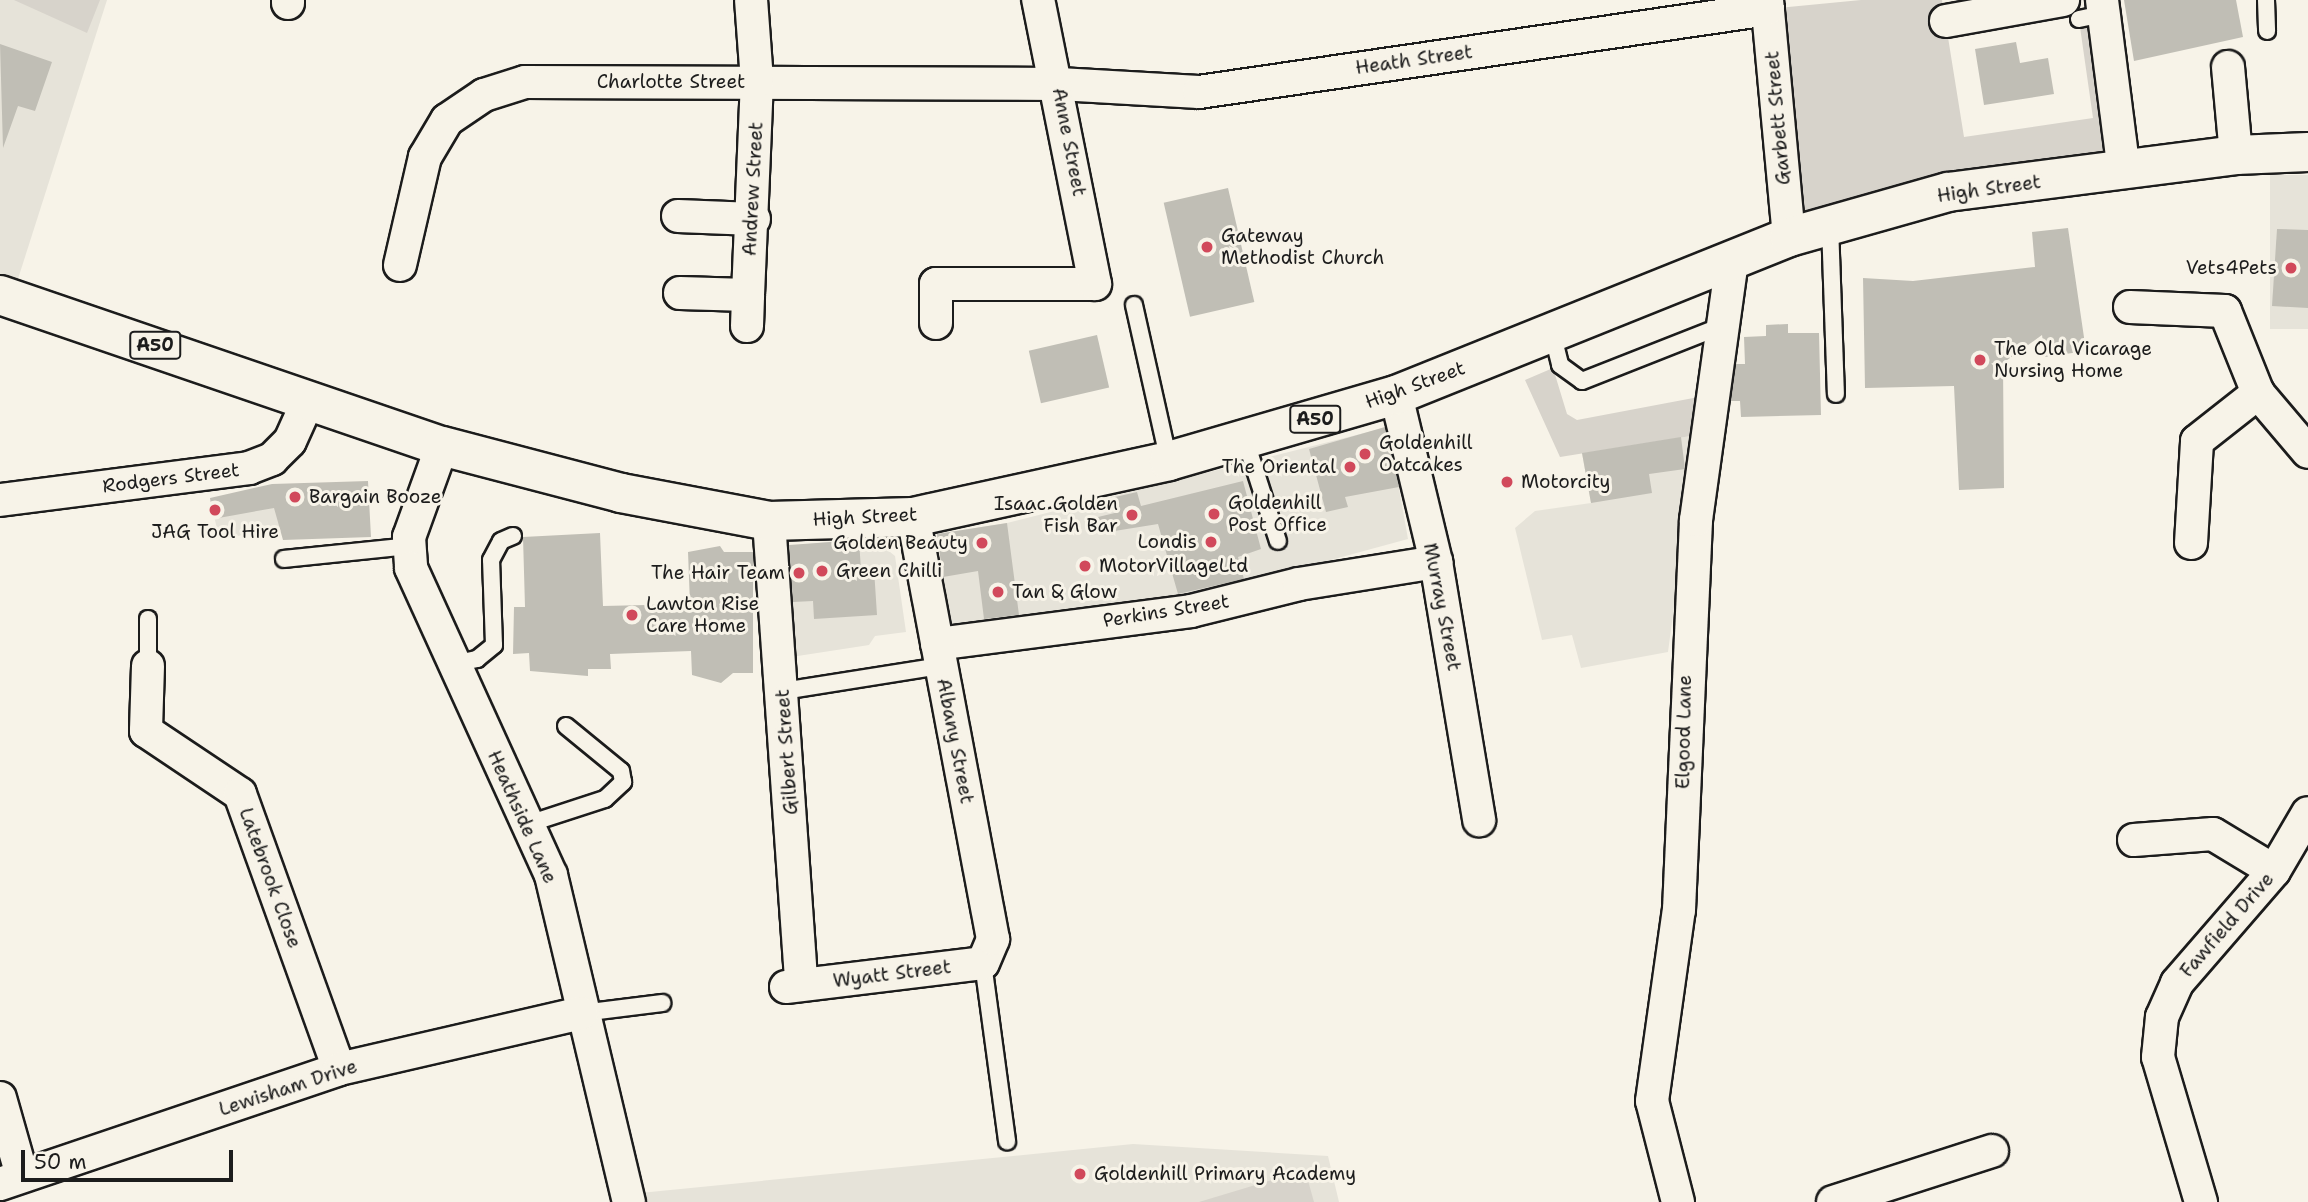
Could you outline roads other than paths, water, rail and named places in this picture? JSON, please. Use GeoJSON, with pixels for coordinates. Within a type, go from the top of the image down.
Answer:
{"type":"FeatureCollection","features":[{"type":"Feature","properties":{"kind":"main road","name":"High Street"},"geometry":{"type":"LineString","coordinates":[[308,401],[442,446],[621,493],[769,522],[913,517],[1169,461],[1396,395],[1789,237],[1948,192],[2124,172],[2236,155],[2308,152]]}},
{"type":"Feature","properties":{"kind":"main road","name":"A50"},"geometry":{"type":"LineString","coordinates":[[0,295],[308,401]]}},
{"type":"Feature","properties":{"kind":"street","name":"Andrew Street"},"geometry":{"type":"LineString","coordinates":[[747,326],[754,219],[757,81],[751,0]]}},
{"type":"Feature","properties":{"kind":"street","name":"Anne Street"},"geometry":{"type":"LineString","coordinates":[[936,323],[936,284],[1095,284],[1082,164],[1038,0]]}},
{"type":"Feature","properties":{"kind":"street","name":"Heath Street"},"geometry":{"type":"LineString","coordinates":[[1059,84],[1199,92],[1767,5]]}},
{"type":"Feature","properties":{"kind":"street","name":"Garbett Street"},"geometry":{"type":"LineString","coordinates":[[1767,5],[1789,237]]}},
{"type":"Feature","properties":{"kind":"street"},"geometry":{"type":"LineString","coordinates":[[1946,21],[2087,8],[2124,172]]}},
{"type":"Feature","properties":{"kind":"street"},"geometry":{"type":"LineString","coordinates":[[2228,67],[2236,155]]}},
{"type":"Feature","properties":{"kind":"street","name":"Charlotte Street"},"geometry":{"type":"LineString","coordinates":[[400,265],[425,158],[447,120],[484,95],[525,82],[1059,84]]}},
{"type":"Feature","properties":{"kind":"street"},"geometry":{"type":"LineString","coordinates":[[678,216],[754,219]]}},
{"type":"Feature","properties":{"kind":"street","name":"Elgood Lane"},"geometry":{"type":"LineString","coordinates":[[1678,1202],[1652,1101],[1679,910],[1686,650],[1732,260]]}},
{"type":"Feature","properties":{"kind":"street"},"geometry":{"type":"LineString","coordinates":[[680,293],[748,295]]}},
{"type":"Feature","properties":{"kind":"street"},"geometry":{"type":"LineString","coordinates":[[2130,307],[2225,311],[2258,394],[2308,452]]}},
{"type":"Feature","properties":{"kind":"street"},"geometry":{"type":"LineString","coordinates":[[2191,543],[2197,441],[2258,394]]}},
{"type":"Feature","properties":{"kind":"street","name":"Murray Street"},"geometry":{"type":"LineString","coordinates":[[1396,395],[1436,562],[1479,820]]}},
{"type":"Feature","properties":{"kind":"street","name":"Rodgers Street"},"geometry":{"type":"LineString","coordinates":[[0,500],[249,468],[272,459],[290,441],[308,401]]}},
{"type":"Feature","properties":{"kind":"street","name":"Heathside Lane"},"geometry":{"type":"LineString","coordinates":[[442,446],[410,546],[411,568],[551,875],[629,1202]]}},
{"type":"Feature","properties":{"kind":"street","name":"Albany Street"},"geometry":{"type":"LineString","coordinates":[[913,517],[993,939],[984,964]]}},
{"type":"Feature","properties":{"kind":"street","name":"Gilbert Street"},"geometry":{"type":"LineString","coordinates":[[769,522],[783,691],[793,985]]}},
{"type":"Feature","properties":{"kind":"street","name":"Perkins Street"},"geometry":{"type":"LineString","coordinates":[[939,655],[1191,611],[1299,584],[1436,562]]}},
{"type":"Feature","properties":{"kind":"street","name":"Latebrook Close"},"geometry":{"type":"LineString","coordinates":[[148,666],[136,733],[240,794],[339,1069]]}},
{"type":"Feature","properties":{"kind":"street","name":"Fawfield Drive"},"geometry":{"type":"LineString","coordinates":[[2201,1202],[2158,1057],[2162,1017],[2177,983],[2274,871],[2308,813]]}},
{"type":"Feature","properties":{"kind":"street"},"geometry":{"type":"LineString","coordinates":[[2134,840],[2213,834],[2274,871]]}},
{"type":"Feature","properties":{"kind":"street","name":"Wyatt Street"},"geometry":{"type":"LineString","coordinates":[[793,985],[984,964]]}},
{"type":"Feature","properties":{"kind":"street","name":"Lewisham Drive"},"geometry":{"type":"LineString","coordinates":[[11,1180],[339,1069],[582,1013]]}},
{"type":"Feature","properties":{"kind":"street"},"geometry":{"type":"LineString","coordinates":[[0,1098],[11,1180]]}},
{"type":"Feature","properties":{"kind":"street"},"geometry":{"type":"LineString","coordinates":[[1833,1202],[1992,1151]]}},
{"type":"Feature","properties":{"kind":"lane"},"geometry":{"type":"LineString","coordinates":[[2266,0],[2267,31]]}},
{"type":"Feature","properties":{"kind":"lane"},"geometry":{"type":"LineString","coordinates":[[1830,225],[1836,394]]}},
{"type":"Feature","properties":{"kind":"lane"},"geometry":{"type":"LineString","coordinates":[[1134,305],[1169,461]]}},
{"type":"Feature","properties":{"kind":"lane"},"geometry":{"type":"LineString","coordinates":[[1552,332],[1560,365],[1582,380],[1724,325]]}},
{"type":"Feature","properties":{"kind":"lane"},"geometry":{"type":"LineString","coordinates":[[1245,439],[1278,541]]}},
{"type":"Feature","properties":{"kind":"lane"},"geometry":{"type":"LineString","coordinates":[[453,664],[477,659],[494,645],[491,560],[501,541],[513,536]]}},
{"type":"Feature","properties":{"kind":"lane"},"geometry":{"type":"LineString","coordinates":[[284,559],[410,546]]}},
{"type":"Feature","properties":{"kind":"lane"},"geometry":{"type":"LineString","coordinates":[[148,619],[148,666]]}},
{"type":"Feature","properties":{"kind":"lane"},"geometry":{"type":"LineString","coordinates":[[783,691],[939,655]]}},
{"type":"Feature","properties":{"kind":"lane"},"geometry":{"type":"LineString","coordinates":[[528,824],[605,799],[623,782],[621,771],[566,726]]}},
{"type":"Feature","properties":{"kind":"lane"},"geometry":{"type":"LineString","coordinates":[[984,964],[1007,1141]]}},
{"type":"Feature","properties":{"kind":"lane"},"geometry":{"type":"LineString","coordinates":[[582,1013],[662,1003]]}},
{"type":"Feature","properties":{"kind":"place","name":"Gateway Methodist Church"},"geometry":{"type":"Point","coordinates":[1207,247]}},
{"type":"Feature","properties":{"kind":"place","name":"Vets4Pets"},"geometry":{"type":"Point","coordinates":[2291,268]}},
{"type":"Feature","properties":{"kind":"place","name":"The Old Vicarage Nursing Home"},"geometry":{"type":"Point","coordinates":[1980,360]}},
{"type":"Feature","properties":{"kind":"place","name":"Goldenhill Oatcakes"},"geometry":{"type":"Point","coordinates":[1365,454]}},
{"type":"Feature","properties":{"kind":"place","name":"The Oriental"},"geometry":{"type":"Point","coordinates":[1350,467]}},
{"type":"Feature","properties":{"kind":"place","name":"Motorcity"},"geometry":{"type":"Point","coordinates":[1507,482]}},
{"type":"Feature","properties":{"kind":"place","name":"Bargain Booze"},"geometry":{"type":"Point","coordinates":[295,497]}},
{"type":"Feature","properties":{"kind":"place","name":"JAG Tool Hire"},"geometry":{"type":"Point","coordinates":[215,510]}},
{"type":"Feature","properties":{"kind":"place","name":"Goldenhill Post Office"},"geometry":{"type":"Point","coordinates":[1214,514]}},
{"type":"Feature","properties":{"kind":"place","name":"Isaac Golden Fish Bar"},"geometry":{"type":"Point","coordinates":[1132,515]}},
{"type":"Feature","properties":{"kind":"place","name":"Londis"},"geometry":{"type":"Point","coordinates":[1211,542]}},
{"type":"Feature","properties":{"kind":"place","name":"Golden Beauty"},"geometry":{"type":"Point","coordinates":[982,543]}},
{"type":"Feature","properties":{"kind":"place","name":"MotorVillageLtd"},"geometry":{"type":"Point","coordinates":[1085,566]}},
{"type":"Feature","properties":{"kind":"place","name":"Green Chilli"},"geometry":{"type":"Point","coordinates":[822,571]}},
{"type":"Feature","properties":{"kind":"place","name":"The Hair Team"},"geometry":{"type":"Point","coordinates":[799,573]}},
{"type":"Feature","properties":{"kind":"place","name":"Tan & Glow"},"geometry":{"type":"Point","coordinates":[998,592]}},
{"type":"Feature","properties":{"kind":"place","name":"Lawton Rise Care Home"},"geometry":{"type":"Point","coordinates":[632,615]}},
{"type":"Feature","properties":{"kind":"place","name":"Goldenhill Primary Academy"},"geometry":{"type":"Point","coordinates":[1080,1174]}}]}
